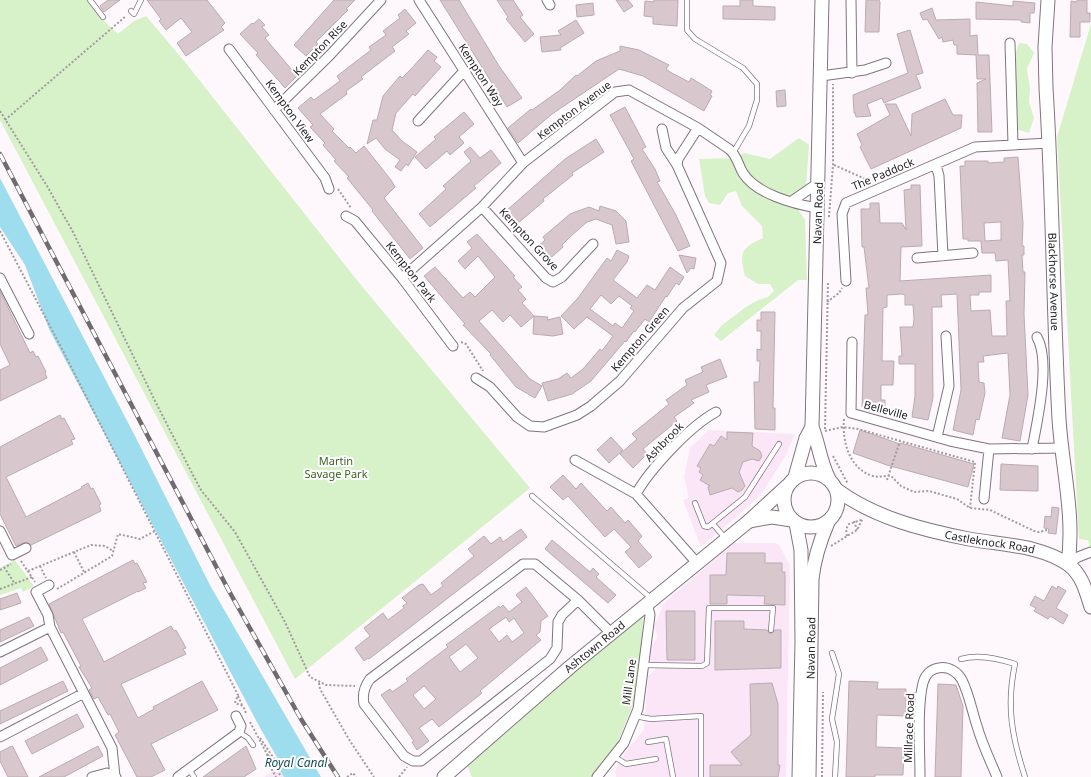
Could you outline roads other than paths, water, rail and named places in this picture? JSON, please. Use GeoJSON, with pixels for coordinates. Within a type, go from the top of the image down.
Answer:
{"type":"FeatureCollection","features":[{"type":"Feature","properties":{"kind":"main road","name":"Navan Road"},"geometry":{"type":"LineString","coordinates":[[822,0],[826,75],[817,208],[812,427],[818,440],[822,464],[829,479]]}},
{"type":"Feature","properties":{"kind":"main road","name":"Blackhorse Avenue"},"geometry":{"type":"LineString","coordinates":[[1048,0],[1045,47],[1050,143],[1059,420],[1067,479],[1069,540],[1068,564]]}},
{"type":"Feature","properties":{"kind":"main road","name":"Navan Road"},"geometry":{"type":"LineString","coordinates":[[791,482],[806,438],[812,427]]}},
{"type":"Feature","properties":{"kind":"main road"},"geometry":{"type":"LineString","coordinates":[[810,472],[819,474],[829,479],[837,490],[839,500],[832,516],[812,528],[794,521],[787,513],[784,501],[791,482],[810,472]]}},
{"type":"Feature","properties":{"kind":"main road","name":"Ashtown Road"},"geometry":{"type":"LineString","coordinates":[[445,777],[611,633],[749,521],[791,482]]}},
{"type":"Feature","properties":{"kind":"main road","name":"Castleknock Road"},"geometry":{"type":"LineString","coordinates":[[837,490],[862,516]]}},
{"type":"Feature","properties":{"kind":"main road","name":"Castleknock Road"},"geometry":{"type":"LineString","coordinates":[[832,516],[849,508],[862,516],[969,539],[1013,545],[1041,552],[1068,564],[1080,577],[1091,607]]}},
{"type":"Feature","properties":{"kind":"main road","name":"Navan Road"},"geometry":{"type":"LineString","coordinates":[[809,777],[812,579],[820,542],[832,516]]}},
{"type":"Feature","properties":{"kind":"main road","name":"Ashtown Road"},"geometry":{"type":"LineString","coordinates":[[749,521],[772,517],[794,521]]}},
{"type":"Feature","properties":{"kind":"main road","name":"Navan Road"},"geometry":{"type":"LineString","coordinates":[[794,521],[801,558],[802,642],[799,777]]}},
{"type":"Feature","properties":{"kind":"street","name":"Kempton Rise"},"geometry":{"type":"LineString","coordinates":[[274,110],[330,55],[381,0]]}},
{"type":"Feature","properties":{"kind":"street","name":"Kempton Way"},"geometry":{"type":"LineString","coordinates":[[418,0],[523,163]]}},
{"type":"Feature","properties":{"kind":"street"},"geometry":{"type":"LineString","coordinates":[[850,0],[852,73]]}},
{"type":"Feature","properties":{"kind":"street"},"geometry":{"type":"LineString","coordinates":[[1010,43],[1013,144]]}},
{"type":"Feature","properties":{"kind":"street","name":"Kempton View"},"geometry":{"type":"LineString","coordinates":[[229,49],[325,178],[329,189]]}},
{"type":"Feature","properties":{"kind":"street"},"geometry":{"type":"LineString","coordinates":[[826,75],[852,73],[886,63]]}},
{"type":"Feature","properties":{"kind":"street"},"geometry":{"type":"LineString","coordinates":[[418,121],[464,71]]}},
{"type":"Feature","properties":{"kind":"street","name":"Kempton Avenue"},"geometry":{"type":"LineString","coordinates":[[402,278],[482,208],[523,163],[615,92],[622,90],[629,90],[698,128],[733,153],[743,174],[755,187],[774,196],[801,205],[817,208]]}},
{"type":"Feature","properties":{"kind":"street"},"geometry":{"type":"LineString","coordinates":[[677,165],[678,159],[698,128]]}},
{"type":"Feature","properties":{"kind":"street","name":"Kempton Green"},"geometry":{"type":"LineString","coordinates":[[476,378],[490,386],[517,417],[530,426],[544,427],[577,415],[591,406],[620,381],[683,308],[718,281],[721,263],[677,165],[666,148],[662,129]]}},
{"type":"Feature","properties":{"kind":"street","name":"The Paddock"},"geometry":{"type":"LineString","coordinates":[[846,281],[842,214],[846,203],[878,188],[936,165],[974,147],[1050,143]]}},
{"type":"Feature","properties":{"kind":"street"},"geometry":{"type":"LineString","coordinates":[[936,165],[940,176],[943,256]]}},
{"type":"Feature","properties":{"kind":"street"},"geometry":{"type":"LineString","coordinates":[[792,201],[818,183]]}},
{"type":"Feature","properties":{"kind":"street","name":"Kempton Grove"},"geometry":{"type":"LineString","coordinates":[[482,208],[546,278],[553,282],[562,277],[592,244]]}},
{"type":"Feature","properties":{"kind":"street","name":"Kempton Park"},"geometry":{"type":"LineString","coordinates":[[346,216],[355,221],[402,278],[453,346]]}},
{"type":"Feature","properties":{"kind":"street"},"geometry":{"type":"LineString","coordinates":[[917,258],[973,253]]}},
{"type":"Feature","properties":{"kind":"street"},"geometry":{"type":"LineString","coordinates":[[0,278],[29,334]]}},
{"type":"Feature","properties":{"kind":"street"},"geometry":{"type":"LineString","coordinates":[[937,436],[949,386],[946,336]]}},
{"type":"Feature","properties":{"kind":"street"},"geometry":{"type":"LineString","coordinates":[[1032,449],[1041,401],[1042,349],[1037,337]]}},
{"type":"Feature","properties":{"kind":"street","name":"Belleville"},"geometry":{"type":"LineString","coordinates":[[852,342],[851,413],[988,449],[1063,448]]}},
{"type":"Feature","properties":{"kind":"street","name":"Ashbrook"},"geometry":{"type":"LineString","coordinates":[[636,494],[644,480],[674,448],[696,426],[716,412]]}},
{"type":"Feature","properties":{"kind":"street"},"geometry":{"type":"LineString","coordinates":[[984,500],[988,449]]}},
{"type":"Feature","properties":{"kind":"street"},"geometry":{"type":"LineString","coordinates":[[575,460],[636,494],[697,563]]}},
{"type":"Feature","properties":{"kind":"street"},"geometry":{"type":"LineString","coordinates":[[0,531],[12,555],[26,548]]}},
{"type":"Feature","properties":{"kind":"street"},"geometry":{"type":"LineString","coordinates":[[1068,564],[1078,557],[1091,552]]}},
{"type":"Feature","properties":{"kind":"street"},"geometry":{"type":"LineString","coordinates":[[578,600],[562,615],[558,622],[557,648],[550,659],[421,761],[413,761],[404,756],[364,704],[362,696],[365,686],[376,675],[523,564],[535,564],[578,600],[611,633]]}},
{"type":"Feature","properties":{"kind":"street"},"geometry":{"type":"LineString","coordinates":[[49,585],[36,592],[48,615],[50,627],[112,748],[116,776],[107,773],[92,777]]}},
{"type":"Feature","properties":{"kind":"street","name":"Mill Lane"},"geometry":{"type":"LineString","coordinates":[[597,777],[624,743],[638,709],[650,615],[650,601]]}},
{"type":"Feature","properties":{"kind":"street"},"geometry":{"type":"LineString","coordinates":[[0,652],[50,627]]}},
{"type":"Feature","properties":{"kind":"street","name":"Millrace Road"},"geometry":{"type":"LineString","coordinates":[[920,777],[921,695],[923,681],[929,672],[939,667],[949,668],[955,671],[962,680],[980,735],[997,777]]}},
{"type":"Feature","properties":{"kind":"street"},"geometry":{"type":"LineString","coordinates":[[0,737],[84,693]]}},
{"type":"Feature","properties":{"kind":"street"},"geometry":{"type":"LineString","coordinates":[[178,777],[239,732],[241,726],[236,716]]}},
{"type":"Feature","properties":{"kind":"lane"},"geometry":{"type":"LineString","coordinates":[[90,0],[103,17]]}},
{"type":"Feature","properties":{"kind":"lane"},"geometry":{"type":"LineString","coordinates":[[131,11],[134,14],[141,0]]}},
{"type":"Feature","properties":{"kind":"lane"},"geometry":{"type":"LineString","coordinates":[[687,0],[688,30],[695,39],[743,68],[757,84],[757,100],[749,126],[733,153]]}},
{"type":"Feature","properties":{"kind":"lane"},"geometry":{"type":"LineString","coordinates":[[695,503],[704,526],[708,527],[713,524],[745,497],[779,444]]}},
{"type":"Feature","properties":{"kind":"lane"},"geometry":{"type":"LineString","coordinates":[[532,496],[650,601]]}},
{"type":"Feature","properties":{"kind":"lane"},"geometry":{"type":"LineString","coordinates":[[713,524],[726,539]]}},
{"type":"Feature","properties":{"kind":"lane"},"geometry":{"type":"LineString","coordinates":[[644,665],[702,666],[707,664],[709,608],[772,608],[771,630]]}},
{"type":"Feature","properties":{"kind":"lane"},"geometry":{"type":"LineString","coordinates":[[832,653],[839,674],[832,719],[837,742],[835,777]]}},
{"type":"Feature","properties":{"kind":"lane"},"geometry":{"type":"LineString","coordinates":[[961,659],[971,656],[981,656],[1015,664],[1010,696],[1011,728],[1025,777]]}},
{"type":"Feature","properties":{"kind":"lane"},"geometry":{"type":"LineString","coordinates":[[910,695],[921,695]]}},
{"type":"Feature","properties":{"kind":"lane"},"geometry":{"type":"LineString","coordinates":[[635,716],[651,719],[701,716],[702,777]]}},
{"type":"Feature","properties":{"kind":"lane"},"geometry":{"type":"LineString","coordinates":[[239,732],[248,738],[253,745]]}},
{"type":"Feature","properties":{"kind":"lane"},"geometry":{"type":"LineString","coordinates":[[648,742],[666,739],[673,777]]}},
{"type":"Feature","properties":{"kind":"lane"},"geometry":{"type":"LineString","coordinates":[[613,756],[626,764],[656,759]]}},
{"type":"Feature","properties":{"kind":"lane"},"geometry":{"type":"LineString","coordinates":[[189,769],[194,777]]}},
{"type":"Feature","properties":{"kind":"water","name":"Royal Canal"},"geometry":{"type":"Polygon","coordinates":[[[0,178],[135,436],[211,587],[321,777],[284,777],[279,769],[282,766],[259,726],[49,329],[25,265],[0,227],[0,178]]]}},
{"type":"Feature","properties":{"kind":"railway"},"geometry":{"type":"LineString","coordinates":[[0,154],[229,591],[301,719],[338,777]]}},
{"type":"Feature","properties":{"kind":"park label","name":"Martin Savage Park"},"geometry":{"type":"Point","coordinates":[336,467]}}]}
